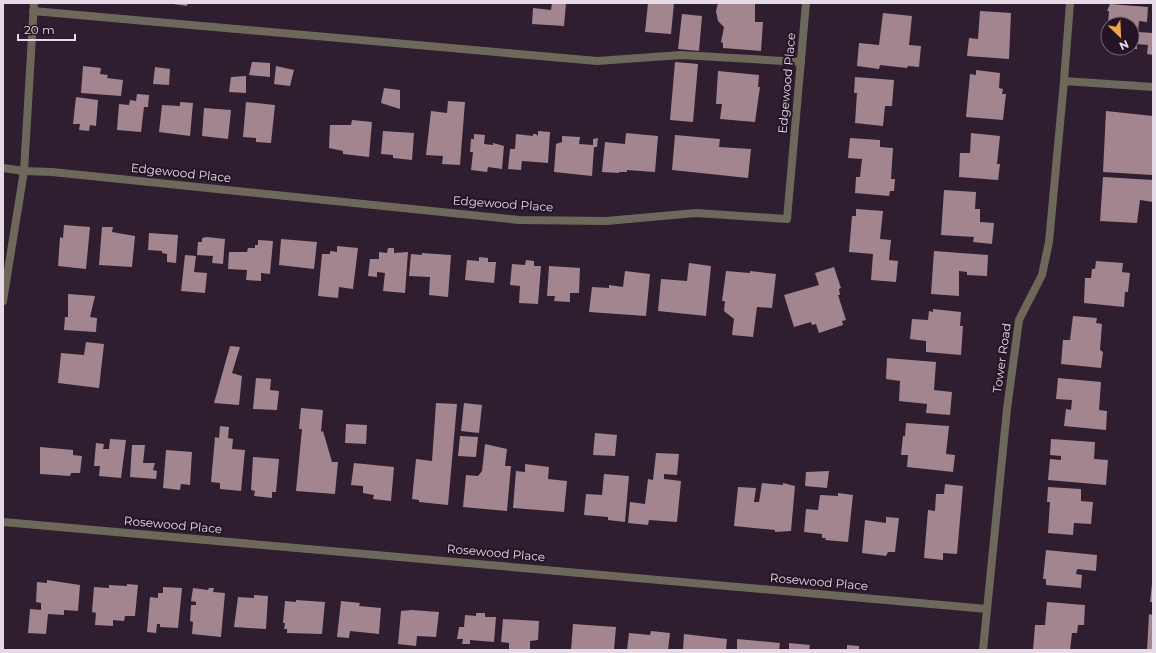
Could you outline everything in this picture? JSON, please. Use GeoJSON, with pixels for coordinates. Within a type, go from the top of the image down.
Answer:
{"type":"FeatureCollection","features":[{"type":"Feature","properties":{"kind":"street","name":"Edgewood Place"},"geometry":{"type":"LineString","coordinates":[[3,168],[519,220],[606,221],[696,213],[786,219],[806,3]]}},
{"type":"Feature","properties":{"kind":"street","name":"Tower Road"},"geometry":{"type":"LineString","coordinates":[[983,650],[1007,409],[1019,320],[1042,275],[1049,242],[1070,3]]}},
{"type":"Feature","properties":{"kind":"street"},"geometry":{"type":"LineString","coordinates":[[3,302],[24,171],[33,7],[598,61],[681,55],[801,62]]}},
{"type":"Feature","properties":{"kind":"street"},"geometry":{"type":"LineString","coordinates":[[1064,80],[1153,87]]}},
{"type":"Feature","properties":{"kind":"street","name":"Rosewood Place"},"geometry":{"type":"LineString","coordinates":[[3,522],[987,609]]}},
{"type":"Feature","properties":{"kind":"building"},"geometry":{"type":"Polygon","coordinates":[[[166,3],[188,3],[187,6],[166,3]]]}},
{"type":"Feature","properties":{"kind":"building"},"geometry":{"type":"Polygon","coordinates":[[[552,3],[566,3],[564,26],[532,24],[533,8],[551,10],[552,3]]]}},
{"type":"Feature","properties":{"kind":"building"},"geometry":{"type":"Polygon","coordinates":[[[648,3],[674,3],[671,34],[645,32],[648,3]]]}},
{"type":"Feature","properties":{"kind":"building"},"geometry":{"type":"Polygon","coordinates":[[[718,3],[755,3],[755,22],[763,22],[761,51],[723,48],[723,43],[721,42],[724,27],[718,21],[716,11],[718,3]]]}},
{"type":"Feature","properties":{"kind":"building"},"geometry":{"type":"Polygon","coordinates":[[[1110,4],[1148,7],[1147,22],[1140,21],[1140,16],[1109,16],[1109,11],[1107,11],[1110,4]]]}},
{"type":"Feature","properties":{"kind":"building"},"geometry":{"type":"Polygon","coordinates":[[[980,11],[1011,13],[1009,59],[967,56],[969,38],[978,39],[980,11]]]}},
{"type":"Feature","properties":{"kind":"building"},"geometry":{"type":"Polygon","coordinates":[[[883,13],[912,16],[909,45],[921,46],[919,67],[908,66],[907,68],[880,65],[879,69],[857,66],[859,43],[879,45],[883,13]]]}},
{"type":"Feature","properties":{"kind":"building"},"geometry":{"type":"Polygon","coordinates":[[[682,14],[702,16],[699,51],[678,49],[682,14]]]}},
{"type":"Feature","properties":{"kind":"building"},"geometry":{"type":"Polygon","coordinates":[[[1140,32],[1153,33],[1153,55],[1147,54],[1148,45],[1140,44],[1140,32]]]}},
{"type":"Feature","properties":{"kind":"building"},"geometry":{"type":"Polygon","coordinates":[[[252,62],[270,63],[270,77],[249,75],[252,62]]]}},
{"type":"Feature","properties":{"kind":"building"},"geometry":{"type":"Polygon","coordinates":[[[675,62],[698,64],[693,122],[670,120],[675,62]]]}},
{"type":"Feature","properties":{"kind":"building"},"geometry":{"type":"Polygon","coordinates":[[[83,66],[101,68],[100,74],[108,75],[107,78],[123,80],[121,96],[81,93],[83,66]]]}},
{"type":"Feature","properties":{"kind":"building"},"geometry":{"type":"Polygon","coordinates":[[[276,66],[294,70],[290,86],[274,84],[276,66]]]}},
{"type":"Feature","properties":{"kind":"building"},"geometry":{"type":"Polygon","coordinates":[[[155,67],[170,69],[169,85],[153,84],[155,67]]]}},
{"type":"Feature","properties":{"kind":"building"},"geometry":{"type":"Polygon","coordinates":[[[976,70],[1000,73],[999,88],[1003,89],[1002,94],[1006,94],[1003,120],[966,117],[970,74],[976,75],[976,70]]]}},
{"type":"Feature","properties":{"kind":"building"},"geometry":{"type":"Polygon","coordinates":[[[718,71],[759,75],[758,87],[760,87],[755,122],[720,119],[722,104],[716,104],[718,71]]]}},
{"type":"Feature","properties":{"kind":"building"},"geometry":{"type":"Polygon","coordinates":[[[246,76],[246,93],[229,92],[231,77],[246,76]]]}},
{"type":"Feature","properties":{"kind":"building"},"geometry":{"type":"Polygon","coordinates":[[[855,77],[894,80],[892,106],[885,106],[883,126],[855,123],[857,93],[854,93],[855,77]]]}},
{"type":"Feature","properties":{"kind":"building"},"geometry":{"type":"Polygon","coordinates":[[[384,88],[400,90],[400,109],[381,103],[384,88]]]}},
{"type":"Feature","properties":{"kind":"building"},"geometry":{"type":"Polygon","coordinates":[[[137,94],[149,95],[148,107],[144,107],[141,132],[117,130],[119,104],[129,105],[130,100],[136,101],[137,94]]]}},
{"type":"Feature","properties":{"kind":"building"},"geometry":{"type":"Polygon","coordinates":[[[76,97],[98,100],[96,126],[90,125],[89,131],[79,130],[80,124],[73,124],[76,97]]]}},
{"type":"Feature","properties":{"kind":"building"},"geometry":{"type":"Polygon","coordinates":[[[448,101],[465,102],[460,165],[442,164],[443,156],[426,155],[431,111],[447,113],[448,101]]]}},
{"type":"Feature","properties":{"kind":"building"},"geometry":{"type":"Polygon","coordinates":[[[180,102],[193,103],[190,136],[159,132],[162,105],[180,106],[180,102]]]}},
{"type":"Feature","properties":{"kind":"building"},"geometry":{"type":"Polygon","coordinates":[[[246,102],[275,105],[271,143],[256,142],[256,138],[243,137],[246,102]]]}},
{"type":"Feature","properties":{"kind":"building"},"geometry":{"type":"Polygon","coordinates":[[[204,108],[231,110],[228,139],[202,136],[204,108]]]}},
{"type":"Feature","properties":{"kind":"building"},"geometry":{"type":"Polygon","coordinates":[[[1106,111],[1153,116],[1153,175],[1103,172],[1106,111]]]}},
{"type":"Feature","properties":{"kind":"building"},"geometry":{"type":"Polygon","coordinates":[[[352,120],[372,122],[369,157],[343,154],[343,151],[329,148],[330,125],[351,125],[352,120]]]}},
{"type":"Feature","properties":{"kind":"building"},"geometry":{"type":"Polygon","coordinates":[[[383,131],[414,133],[412,160],[393,158],[393,155],[381,154],[383,131]]]}},
{"type":"Feature","properties":{"kind":"building"},"geometry":{"type":"Polygon","coordinates":[[[538,131],[550,132],[548,163],[522,161],[521,170],[508,169],[510,149],[515,149],[516,134],[533,136],[533,134],[536,134],[538,136],[538,131]]]}},
{"type":"Feature","properties":{"kind":"building"},"geometry":{"type":"Polygon","coordinates":[[[626,133],[658,136],[655,172],[627,170],[627,172],[619,173],[602,172],[605,142],[625,144],[626,133]]]}},
{"type":"Feature","properties":{"kind":"building"},"geometry":{"type":"Polygon","coordinates":[[[971,133],[1000,136],[997,164],[1000,164],[998,180],[959,177],[960,153],[970,153],[971,133]]]}},
{"type":"Feature","properties":{"kind":"building"},"geometry":{"type":"Polygon","coordinates":[[[474,134],[485,135],[484,144],[493,145],[493,143],[504,146],[502,169],[488,167],[487,172],[471,170],[473,152],[470,152],[471,139],[474,139],[474,134]]]}},
{"type":"Feature","properties":{"kind":"building"},"geometry":{"type":"Polygon","coordinates":[[[675,135],[720,139],[719,147],[751,149],[748,178],[672,170],[675,135]]]}},
{"type":"Feature","properties":{"kind":"building"},"geometry":{"type":"Polygon","coordinates":[[[562,136],[580,137],[579,144],[593,145],[593,139],[598,138],[597,147],[594,147],[592,176],[554,172],[556,144],[562,142],[562,136]]]}},
{"type":"Feature","properties":{"kind":"building"},"geometry":{"type":"Polygon","coordinates":[[[850,138],[880,140],[880,147],[893,148],[891,179],[895,179],[894,191],[890,191],[889,196],[855,193],[856,177],[860,177],[862,159],[848,158],[850,138]]]}},
{"type":"Feature","properties":{"kind":"building"},"geometry":{"type":"Polygon","coordinates":[[[1103,177],[1153,180],[1153,202],[1140,200],[1137,223],[1100,221],[1103,177]]]}},
{"type":"Feature","properties":{"kind":"building"},"geometry":{"type":"Polygon","coordinates":[[[944,190],[976,192],[975,209],[980,209],[980,222],[994,223],[992,244],[973,242],[974,237],[941,235],[944,190]]]}},
{"type":"Feature","properties":{"kind":"building"},"geometry":{"type":"Polygon","coordinates":[[[856,209],[883,211],[880,239],[891,240],[889,260],[898,261],[896,282],[871,280],[873,254],[849,252],[852,216],[856,216],[856,209]]]}},
{"type":"Feature","properties":{"kind":"building"},"geometry":{"type":"Polygon","coordinates":[[[64,225],[90,227],[86,269],[58,266],[60,237],[63,238],[64,225]]]}},
{"type":"Feature","properties":{"kind":"building"},"geometry":{"type":"Polygon","coordinates":[[[102,227],[113,227],[112,232],[135,236],[132,267],[99,265],[102,227]]]}},
{"type":"Feature","properties":{"kind":"building"},"geometry":{"type":"Polygon","coordinates":[[[149,233],[178,235],[176,263],[167,262],[167,254],[162,253],[162,251],[148,250],[149,233]]]}},
{"type":"Feature","properties":{"kind":"building"},"geometry":{"type":"Polygon","coordinates":[[[207,237],[225,239],[223,264],[212,263],[213,256],[197,255],[198,242],[202,242],[202,238],[207,237]]]}},
{"type":"Feature","properties":{"kind":"building"},"geometry":{"type":"Polygon","coordinates":[[[281,239],[317,242],[314,269],[279,265],[281,239]]]}},
{"type":"Feature","properties":{"kind":"building"},"geometry":{"type":"Polygon","coordinates":[[[258,240],[273,241],[270,274],[261,273],[261,281],[246,280],[247,270],[228,269],[229,252],[247,252],[248,248],[255,248],[255,245],[258,245],[258,240]]]}},
{"type":"Feature","properties":{"kind":"building"},"geometry":{"type":"Polygon","coordinates":[[[337,246],[358,248],[353,289],[339,287],[338,298],[318,296],[322,254],[330,254],[330,251],[337,252],[337,246]]]}},
{"type":"Feature","properties":{"kind":"building"},"geometry":{"type":"Polygon","coordinates":[[[388,248],[394,248],[394,253],[408,252],[405,293],[383,291],[385,273],[377,272],[377,277],[368,276],[370,259],[379,259],[379,252],[387,253],[388,248]]]}},
{"type":"Feature","properties":{"kind":"building"},"geometry":{"type":"Polygon","coordinates":[[[934,251],[988,255],[987,276],[967,275],[967,272],[959,271],[959,296],[931,294],[934,251]]]}},
{"type":"Feature","properties":{"kind":"building"},"geometry":{"type":"Polygon","coordinates":[[[422,253],[451,255],[448,297],[429,295],[430,277],[409,276],[411,254],[422,255],[422,253]]]}},
{"type":"Feature","properties":{"kind":"building"},"geometry":{"type":"Polygon","coordinates":[[[185,255],[196,256],[194,272],[207,273],[205,293],[181,291],[185,255]]]}},
{"type":"Feature","properties":{"kind":"building"},"geometry":{"type":"Polygon","coordinates":[[[479,257],[488,258],[488,262],[496,262],[494,283],[465,280],[467,260],[479,261],[479,257]]]}},
{"type":"Feature","properties":{"kind":"building"},"geometry":{"type":"Polygon","coordinates":[[[526,260],[534,261],[534,266],[541,266],[538,304],[519,303],[520,286],[510,285],[512,264],[525,265],[526,260]]]}},
{"type":"Feature","properties":{"kind":"building"},"geometry":{"type":"Polygon","coordinates":[[[1096,261],[1123,263],[1122,272],[1130,273],[1128,292],[1125,292],[1124,307],[1084,303],[1085,278],[1091,278],[1092,269],[1095,269],[1096,261]]]}},
{"type":"Feature","properties":{"kind":"building"},"geometry":{"type":"Polygon","coordinates":[[[689,263],[711,266],[706,316],[658,311],[661,279],[687,281],[689,263]]]}},
{"type":"Feature","properties":{"kind":"building"},"geometry":{"type":"Polygon","coordinates":[[[549,266],[580,268],[579,293],[570,293],[570,302],[554,301],[555,296],[547,296],[549,266]]]}},
{"type":"Feature","properties":{"kind":"building"},"geometry":{"type":"Polygon","coordinates":[[[834,267],[841,288],[839,289],[840,295],[838,295],[846,320],[842,321],[843,325],[819,333],[816,324],[812,325],[811,322],[794,327],[784,295],[819,285],[815,273],[834,267]]]}},
{"type":"Feature","properties":{"kind":"building"},"geometry":{"type":"Polygon","coordinates":[[[625,271],[650,274],[646,316],[589,312],[592,287],[609,288],[609,285],[623,287],[625,271]]]}},
{"type":"Feature","properties":{"kind":"building"},"geometry":{"type":"Polygon","coordinates":[[[726,271],[750,273],[750,271],[776,274],[772,308],[757,307],[753,337],[732,335],[734,319],[724,311],[725,301],[722,301],[726,271]]]}},
{"type":"Feature","properties":{"kind":"building"},"geometry":{"type":"Polygon","coordinates":[[[68,294],[95,296],[90,317],[97,318],[96,332],[64,330],[65,317],[68,317],[68,294]]]}},
{"type":"Feature","properties":{"kind":"building"},"geometry":{"type":"Polygon","coordinates":[[[933,309],[961,312],[960,326],[963,326],[961,355],[926,352],[926,341],[910,339],[912,319],[928,320],[929,311],[933,312],[933,309]]]}},
{"type":"Feature","properties":{"kind":"building"},"geometry":{"type":"Polygon","coordinates":[[[1073,316],[1097,318],[1096,323],[1102,324],[1100,350],[1103,352],[1101,368],[1061,364],[1063,340],[1070,340],[1073,316]]]}},
{"type":"Feature","properties":{"kind":"building"},"geometry":{"type":"Polygon","coordinates":[[[86,342],[104,344],[99,388],[58,383],[61,353],[84,355],[86,342]]]}},
{"type":"Feature","properties":{"kind":"building"},"geometry":{"type":"Polygon","coordinates":[[[230,346],[240,347],[232,373],[242,376],[239,405],[214,403],[230,346]]]}},
{"type":"Feature","properties":{"kind":"building"},"geometry":{"type":"Polygon","coordinates":[[[887,358],[936,362],[934,390],[952,392],[950,415],[926,413],[927,404],[899,401],[900,381],[886,379],[887,358]]]}},
{"type":"Feature","properties":{"kind":"building"},"geometry":{"type":"Polygon","coordinates":[[[256,378],[271,379],[270,390],[279,391],[277,410],[253,409],[256,378]]]}},
{"type":"Feature","properties":{"kind":"building"},"geometry":{"type":"Polygon","coordinates":[[[1058,378],[1101,382],[1099,410],[1107,411],[1106,430],[1064,426],[1066,409],[1071,410],[1072,400],[1056,399],[1058,378]]]}},
{"type":"Feature","properties":{"kind":"building"},"geometry":{"type":"Polygon","coordinates":[[[436,403],[457,404],[448,505],[419,502],[419,500],[412,499],[416,459],[432,461],[436,403]]]}},
{"type":"Feature","properties":{"kind":"building"},"geometry":{"type":"Polygon","coordinates":[[[464,403],[482,405],[479,433],[461,431],[464,403]]]}},
{"type":"Feature","properties":{"kind":"building"},"geometry":{"type":"Polygon","coordinates":[[[301,408],[323,410],[321,432],[323,431],[332,462],[338,462],[335,494],[296,491],[302,429],[299,429],[301,408]]]}},
{"type":"Feature","properties":{"kind":"building"},"geometry":{"type":"Polygon","coordinates":[[[906,423],[949,426],[946,454],[955,455],[953,472],[907,467],[908,455],[901,455],[906,423]]]}},
{"type":"Feature","properties":{"kind":"building"},"geometry":{"type":"Polygon","coordinates":[[[346,424],[367,425],[366,444],[345,443],[346,424]]]}},
{"type":"Feature","properties":{"kind":"building"},"geometry":{"type":"Polygon","coordinates":[[[220,426],[229,427],[228,438],[233,439],[232,449],[245,450],[241,491],[220,489],[220,483],[211,482],[215,437],[219,438],[220,426]]]}},
{"type":"Feature","properties":{"kind":"building"},"geometry":{"type":"Polygon","coordinates":[[[595,433],[617,435],[615,456],[593,455],[595,433]]]}},
{"type":"Feature","properties":{"kind":"building"},"geometry":{"type":"Polygon","coordinates":[[[460,436],[478,437],[476,457],[458,456],[460,436]]]}},
{"type":"Feature","properties":{"kind":"building"},"geometry":{"type":"Polygon","coordinates":[[[110,439],[126,440],[121,478],[99,476],[100,466],[94,466],[96,443],[104,444],[103,449],[109,449],[110,439]]]}},
{"type":"Feature","properties":{"kind":"building"},"geometry":{"type":"Polygon","coordinates":[[[1051,439],[1095,442],[1094,459],[1108,460],[1106,485],[1048,480],[1050,459],[1061,460],[1061,456],[1050,455],[1051,439]]]}},
{"type":"Feature","properties":{"kind":"building"},"geometry":{"type":"Polygon","coordinates":[[[485,444],[507,449],[505,466],[511,466],[507,511],[463,507],[466,475],[478,476],[482,471],[485,444]]]}},
{"type":"Feature","properties":{"kind":"building"},"geometry":{"type":"Polygon","coordinates":[[[132,445],[145,445],[143,463],[155,463],[153,470],[157,471],[156,479],[130,477],[132,445]]]}},
{"type":"Feature","properties":{"kind":"building"},"geometry":{"type":"Polygon","coordinates":[[[40,447],[73,450],[73,455],[82,456],[80,473],[71,473],[70,476],[40,474],[40,447]]]}},
{"type":"Feature","properties":{"kind":"building"},"geometry":{"type":"Polygon","coordinates":[[[166,450],[192,452],[190,485],[181,484],[180,490],[163,488],[166,450]]]}},
{"type":"Feature","properties":{"kind":"building"},"geometry":{"type":"Polygon","coordinates":[[[656,453],[679,454],[677,475],[664,474],[664,479],[681,481],[677,522],[649,520],[648,525],[628,523],[630,502],[645,504],[648,479],[653,480],[656,453]]]}},
{"type":"Feature","properties":{"kind":"building"},"geometry":{"type":"Polygon","coordinates":[[[253,457],[279,459],[276,492],[272,492],[272,498],[254,496],[255,491],[251,490],[253,457]]]}},
{"type":"Feature","properties":{"kind":"building"},"geometry":{"type":"Polygon","coordinates":[[[354,463],[394,467],[391,501],[373,499],[374,495],[363,493],[363,486],[351,485],[354,463]]]}},
{"type":"Feature","properties":{"kind":"building"},"geometry":{"type":"Polygon","coordinates":[[[525,464],[549,467],[548,479],[567,481],[564,512],[513,508],[516,471],[525,472],[525,464]]]}},
{"type":"Feature","properties":{"kind":"building"},"geometry":{"type":"Polygon","coordinates":[[[829,471],[827,488],[805,486],[806,472],[829,471]]]}},
{"type":"Feature","properties":{"kind":"building"},"geometry":{"type":"Polygon","coordinates":[[[604,474],[629,476],[625,522],[608,520],[608,517],[584,515],[586,494],[602,495],[604,474]]]}},
{"type":"Feature","properties":{"kind":"building"},"geometry":{"type":"Polygon","coordinates":[[[762,483],[783,485],[783,483],[795,486],[791,531],[775,532],[775,530],[734,526],[738,487],[756,488],[754,502],[759,502],[762,483]]]}},
{"type":"Feature","properties":{"kind":"building"},"geometry":{"type":"Polygon","coordinates":[[[945,484],[963,486],[957,554],[943,553],[943,560],[924,558],[928,510],[935,511],[936,494],[944,494],[945,484]]]}},
{"type":"Feature","properties":{"kind":"building"},"geometry":{"type":"Polygon","coordinates":[[[1048,487],[1081,489],[1081,501],[1093,502],[1091,524],[1074,523],[1073,535],[1048,533],[1050,502],[1047,502],[1048,487]]]}},
{"type":"Feature","properties":{"kind":"building"},"geometry":{"type":"Polygon","coordinates":[[[838,493],[853,495],[848,542],[825,540],[826,538],[822,538],[822,534],[804,532],[806,509],[818,510],[820,495],[838,496],[838,493]]]}},
{"type":"Feature","properties":{"kind":"building"},"geometry":{"type":"Polygon","coordinates":[[[886,517],[899,518],[895,552],[888,552],[886,556],[862,553],[865,520],[886,523],[886,517]]]}},
{"type":"Feature","properties":{"kind":"building"},"geometry":{"type":"Polygon","coordinates":[[[1046,550],[1097,555],[1096,571],[1077,569],[1076,574],[1082,575],[1081,588],[1046,585],[1046,579],[1043,579],[1046,550]]]}},
{"type":"Feature","properties":{"kind":"building"},"geometry":{"type":"Polygon","coordinates":[[[47,580],[80,585],[78,611],[64,610],[64,615],[48,614],[46,634],[28,633],[30,609],[41,610],[41,603],[36,602],[37,582],[47,583],[47,580]]]}},
{"type":"Feature","properties":{"kind":"building"},"geometry":{"type":"Polygon","coordinates":[[[127,584],[138,585],[135,616],[125,616],[124,621],[113,620],[113,626],[95,625],[96,613],[92,612],[94,587],[109,588],[109,585],[127,586],[127,584]]]}},
{"type":"Feature","properties":{"kind":"building"},"geometry":{"type":"Polygon","coordinates":[[[1152,584],[1153,602],[1150,602],[1152,584]]]}},
{"type":"Feature","properties":{"kind":"building"},"geometry":{"type":"Polygon","coordinates":[[[163,587],[182,588],[178,628],[160,627],[160,624],[157,624],[156,633],[147,632],[150,597],[158,598],[158,593],[163,593],[163,587]]]}},
{"type":"Feature","properties":{"kind":"building"},"geometry":{"type":"Polygon","coordinates":[[[193,588],[208,590],[209,588],[214,588],[213,592],[225,593],[221,637],[192,634],[193,622],[190,621],[191,605],[196,605],[196,602],[191,601],[193,588]]]}},
{"type":"Feature","properties":{"kind":"building"},"geometry":{"type":"Polygon","coordinates":[[[254,595],[268,596],[266,629],[234,627],[238,597],[254,598],[254,595]]]}},
{"type":"Feature","properties":{"kind":"building"},"geometry":{"type":"Polygon","coordinates":[[[296,600],[325,602],[322,634],[287,633],[287,629],[284,629],[285,623],[283,623],[285,601],[296,602],[296,600]]]}},
{"type":"Feature","properties":{"kind":"building"},"geometry":{"type":"Polygon","coordinates":[[[341,601],[360,603],[359,606],[381,608],[379,634],[350,631],[349,638],[337,637],[341,601]]]}},
{"type":"Feature","properties":{"kind":"building"},"geometry":{"type":"Polygon","coordinates":[[[1047,602],[1085,605],[1084,625],[1078,625],[1077,633],[1072,633],[1070,650],[1033,650],[1035,625],[1045,625],[1047,602]]]}},
{"type":"Feature","properties":{"kind":"building"},"geometry":{"type":"Polygon","coordinates":[[[412,610],[439,612],[436,637],[417,636],[416,646],[398,644],[401,611],[412,610]]]}},
{"type":"Feature","properties":{"kind":"building"},"geometry":{"type":"Polygon","coordinates":[[[476,613],[485,613],[485,617],[496,617],[494,642],[470,640],[470,644],[462,644],[463,639],[457,639],[459,627],[464,627],[465,615],[476,616],[476,613]]]}},
{"type":"Feature","properties":{"kind":"building"},"geometry":{"type":"Polygon","coordinates":[[[1149,614],[1153,615],[1153,650],[1147,650],[1149,614]]]}},
{"type":"Feature","properties":{"kind":"building"},"geometry":{"type":"Polygon","coordinates":[[[503,619],[539,621],[538,640],[530,641],[530,650],[509,650],[509,643],[501,642],[503,619]]]}},
{"type":"Feature","properties":{"kind":"building"},"geometry":{"type":"Polygon","coordinates":[[[573,624],[616,627],[614,650],[571,650],[573,624]]]}},
{"type":"Feature","properties":{"kind":"building"},"geometry":{"type":"Polygon","coordinates":[[[651,631],[670,633],[668,650],[627,650],[629,633],[650,635],[651,631]]]}},
{"type":"Feature","properties":{"kind":"building"},"geometry":{"type":"Polygon","coordinates":[[[684,634],[727,639],[726,650],[683,650],[684,634]]]}},
{"type":"Feature","properties":{"kind":"building"},"geometry":{"type":"Polygon","coordinates":[[[737,639],[780,643],[779,650],[737,650],[737,639]]]}},
{"type":"Feature","properties":{"kind":"building"},"geometry":{"type":"Polygon","coordinates":[[[789,643],[810,645],[809,650],[789,650],[789,643]]]}},
{"type":"Feature","properties":{"kind":"building"},"geometry":{"type":"Polygon","coordinates":[[[847,645],[859,646],[859,650],[847,650],[847,645]]]}}]}
